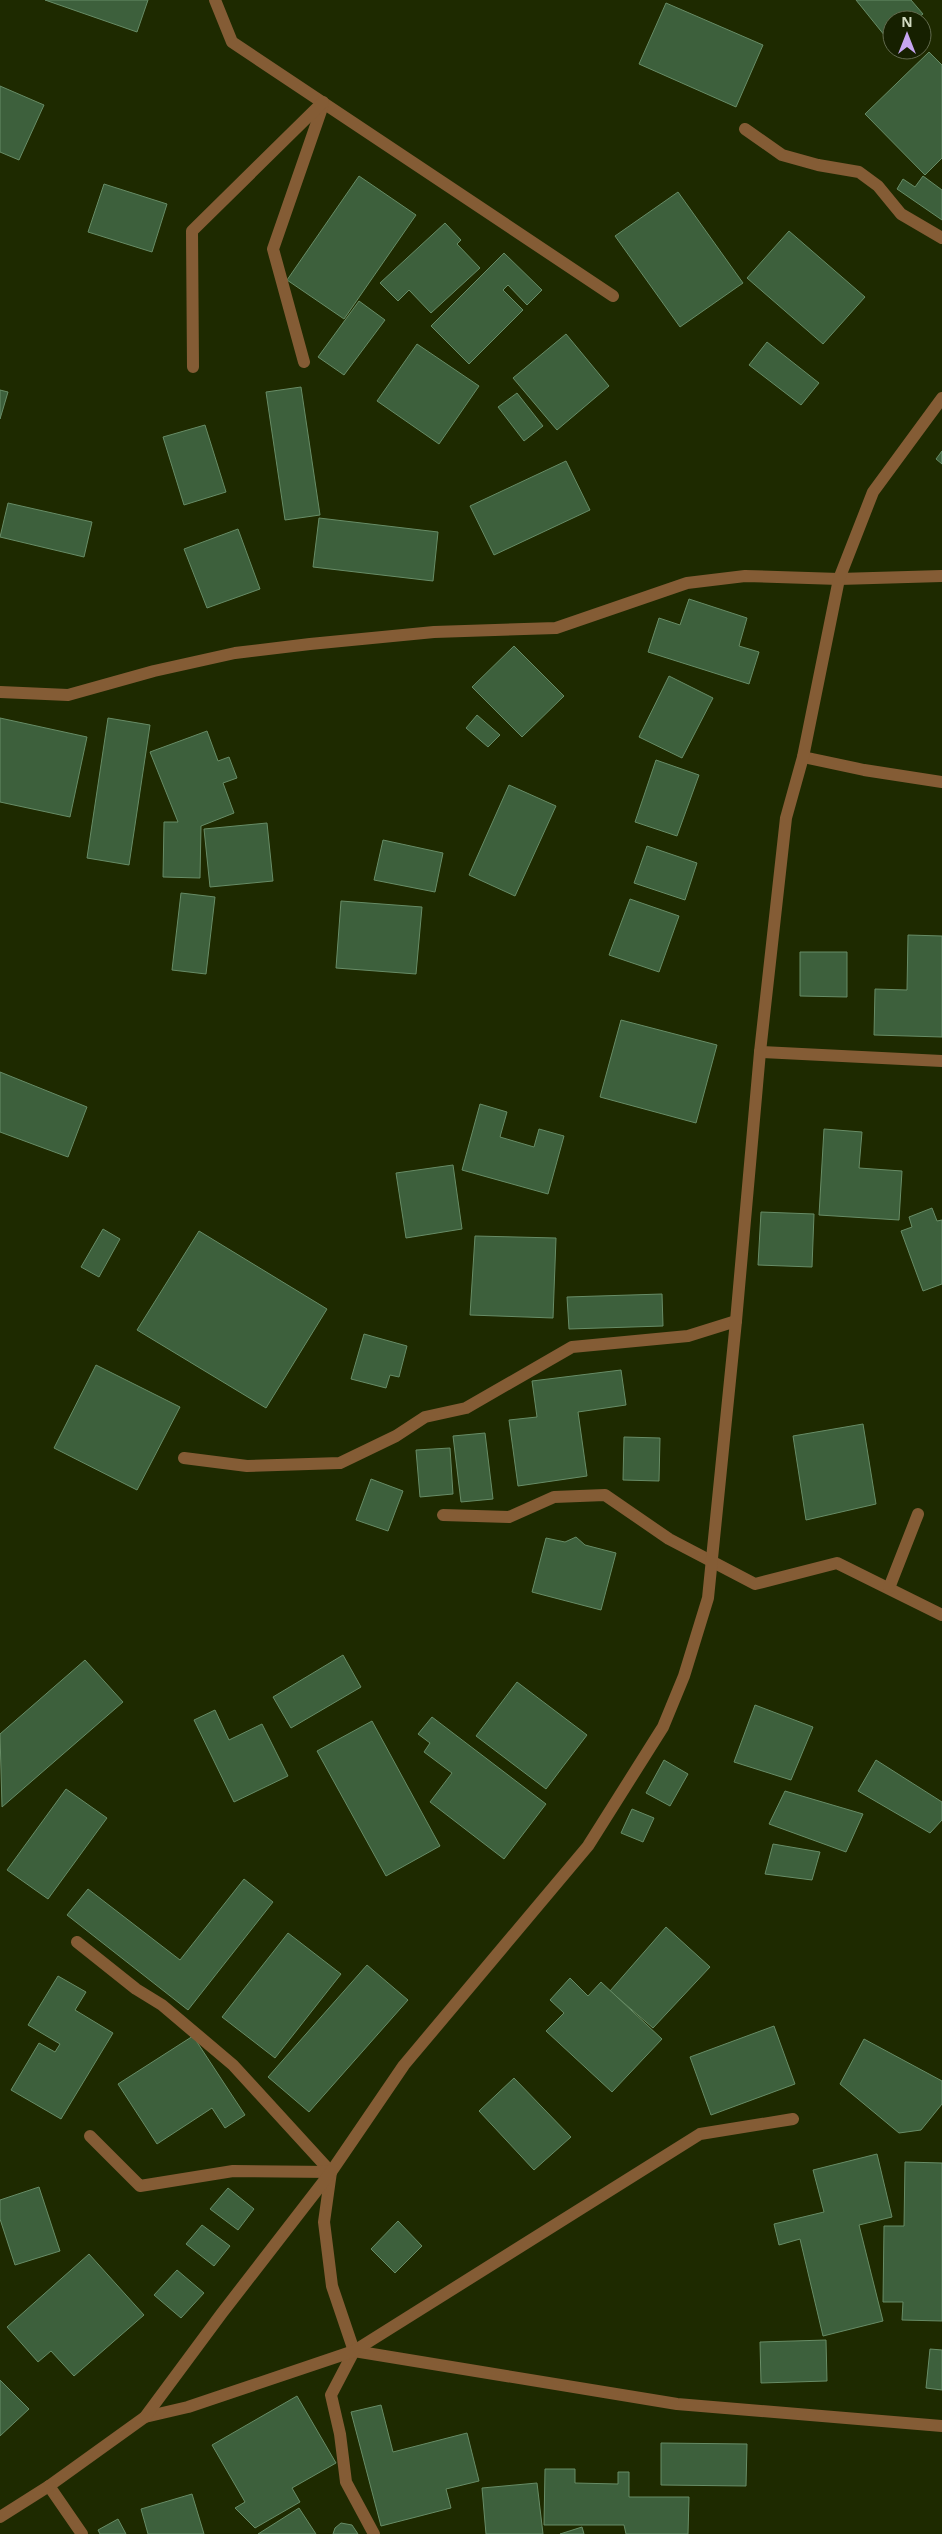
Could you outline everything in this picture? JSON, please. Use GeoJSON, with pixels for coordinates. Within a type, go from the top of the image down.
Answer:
{"type":"FeatureCollection","features":[{"type":"Feature","properties":{"kind":"street"},"geometry":{"type":"LineString","coordinates":[[215,0],[232,42],[613,296]]}},
{"type":"Feature","properties":{"kind":"street"},"geometry":{"type":"LineString","coordinates":[[304,362],[273,249],[324,102]]}},
{"type":"Feature","properties":{"kind":"street"},"geometry":{"type":"LineString","coordinates":[[193,367],[192,231],[324,102]]}},
{"type":"Feature","properties":{"kind":"street"},"geometry":{"type":"LineString","coordinates":[[745,129],[782,155],[818,165],[859,172],[878,186],[901,214],[942,238]]}},
{"type":"Feature","properties":{"kind":"street"},"geometry":{"type":"LineString","coordinates":[[0,2516],[49,2486],[145,2417],[332,2172],[404,2065],[588,1846],[663,1727],[684,1676],[708,1598],[736,1322],[760,1052],[786,818],[804,757],[839,579],[873,492],[942,398]]}},
{"type":"Feature","properties":{"kind":"street"},"geometry":{"type":"LineString","coordinates":[[0,692],[68,695],[154,671],[235,653],[310,644],[434,632],[556,628],[687,582],[745,576],[839,579],[942,576]]}},
{"type":"Feature","properties":{"kind":"street"},"geometry":{"type":"LineString","coordinates":[[804,757],[864,770],[942,782]]}},
{"type":"Feature","properties":{"kind":"street"},"geometry":{"type":"LineString","coordinates":[[760,1052],[942,1061]]}},
{"type":"Feature","properties":{"kind":"street"},"geometry":{"type":"LineString","coordinates":[[184,1458],[247,1466],[340,1463],[396,1436],[425,1416],[466,1408],[572,1347],[688,1336],[736,1322]]}},
{"type":"Feature","properties":{"kind":"street"},"geometry":{"type":"LineString","coordinates":[[443,1515],[509,1516],[554,1497],[604,1495],[669,1539],[755,1584],[838,1563],[942,1615]]}},
{"type":"Feature","properties":{"kind":"street"},"geometry":{"type":"LineString","coordinates":[[889,1588],[918,1514]]}},
{"type":"Feature","properties":{"kind":"street"},"geometry":{"type":"LineString","coordinates":[[77,1942],[136,1989],[162,2005],[233,2065],[332,2172]]}},
{"type":"Feature","properties":{"kind":"street"},"geometry":{"type":"LineString","coordinates":[[145,2417],[188,2407],[354,2350],[700,2134],[793,2119]]}},
{"type":"Feature","properties":{"kind":"street"},"geometry":{"type":"LineString","coordinates":[[90,2136],[140,2186],[233,2171],[332,2172]]}},
{"type":"Feature","properties":{"kind":"street"},"geometry":{"type":"LineString","coordinates":[[332,2172],[324,2222],[332,2286],[354,2350],[331,2395],[340,2434],[346,2482],[374,2534]]}},
{"type":"Feature","properties":{"kind":"street"},"geometry":{"type":"LineString","coordinates":[[354,2350],[678,2404],[942,2426]]}},
{"type":"Feature","properties":{"kind":"street"},"geometry":{"type":"LineString","coordinates":[[49,2486],[82,2534]]}},
{"type":"Feature","properties":{"kind":"building"},"geometry":{"type":"Polygon","coordinates":[[[45,0],[148,0],[137,32],[45,0]]]}},
{"type":"Feature","properties":{"kind":"building"},"geometry":{"type":"Polygon","coordinates":[[[856,0],[911,0],[920,10],[882,10],[882,32],[856,0]]]}},
{"type":"Feature","properties":{"kind":"building"},"geometry":{"type":"Polygon","coordinates":[[[666,3],[763,45],[736,107],[639,64],[666,3]]]}},
{"type":"Feature","properties":{"kind":"building"},"geometry":{"type":"Polygon","coordinates":[[[932,55],[942,65],[942,158],[925,175],[865,114],[921,60],[932,60],[932,55]]]}},
{"type":"Feature","properties":{"kind":"building"},"geometry":{"type":"Polygon","coordinates":[[[0,86],[44,105],[19,160],[0,152],[0,86]]]}},
{"type":"Feature","properties":{"kind":"building"},"geometry":{"type":"Polygon","coordinates":[[[359,176],[416,215],[344,319],[287,280],[359,176]]]}},
{"type":"Feature","properties":{"kind":"building"},"geometry":{"type":"Polygon","coordinates":[[[923,176],[942,190],[942,220],[897,189],[903,179],[915,187],[923,176]]]}},
{"type":"Feature","properties":{"kind":"building"},"geometry":{"type":"Polygon","coordinates":[[[104,184],[167,204],[152,252],[88,232],[104,184]]]}},
{"type":"Feature","properties":{"kind":"building"},"geometry":{"type":"Polygon","coordinates":[[[678,192],[743,283],[680,327],[615,236],[678,192]]]}},
{"type":"Feature","properties":{"kind":"building"},"geometry":{"type":"Polygon","coordinates":[[[445,223],[461,240],[457,244],[480,268],[431,313],[409,290],[398,301],[380,283],[445,223]]]}},
{"type":"Feature","properties":{"kind":"building"},"geometry":{"type":"Polygon","coordinates":[[[789,231],[865,297],[823,344],[747,278],[789,231]]]}},
{"type":"Feature","properties":{"kind":"building"},"geometry":{"type":"Polygon","coordinates":[[[504,253],[542,290],[527,305],[508,285],[503,290],[523,310],[469,364],[431,326],[504,253]]]}},
{"type":"Feature","properties":{"kind":"building"},"geometry":{"type":"Polygon","coordinates":[[[359,301],[385,320],[344,375],[318,357],[359,301]]]}},
{"type":"Feature","properties":{"kind":"building"},"geometry":{"type":"Polygon","coordinates":[[[566,334],[609,386],[557,430],[513,378],[566,334]]]}},
{"type":"Feature","properties":{"kind":"building"},"geometry":{"type":"Polygon","coordinates":[[[767,342],[819,383],[801,405],[749,365],[767,342]]]}},
{"type":"Feature","properties":{"kind":"building"},"geometry":{"type":"Polygon","coordinates":[[[417,344],[479,386],[439,444],[377,401],[417,344]]]}},
{"type":"Feature","properties":{"kind":"building"},"geometry":{"type":"Polygon","coordinates":[[[301,387],[320,515],[285,520],[266,392],[301,387]]]}},
{"type":"Feature","properties":{"kind":"building"},"geometry":{"type":"Polygon","coordinates":[[[0,390],[8,392],[0,419],[0,390]]]}},
{"type":"Feature","properties":{"kind":"building"},"geometry":{"type":"Polygon","coordinates":[[[517,393],[543,426],[524,441],[498,407],[517,393]]]}},
{"type":"Feature","properties":{"kind":"building"},"geometry":{"type":"Polygon","coordinates":[[[205,425],[226,492],[184,505],[163,437],[205,425]]]}},
{"type":"Feature","properties":{"kind":"building"},"geometry":{"type":"Polygon","coordinates":[[[942,451],[942,464],[936,459],[942,451]]]}},
{"type":"Feature","properties":{"kind":"building"},"geometry":{"type":"Polygon","coordinates":[[[566,461],[590,510],[494,555],[470,506],[566,461]]]}},
{"type":"Feature","properties":{"kind":"building"},"geometry":{"type":"Polygon","coordinates":[[[8,503],[92,522],[84,557],[0,537],[8,503]]]}},
{"type":"Feature","properties":{"kind":"building"},"geometry":{"type":"Polygon","coordinates":[[[319,518],[438,532],[433,581],[313,567],[319,518]]]}},
{"type":"Feature","properties":{"kind":"building"},"geometry":{"type":"Polygon","coordinates":[[[238,529],[260,589],[207,608],[184,549],[238,529]]]}},
{"type":"Feature","properties":{"kind":"building"},"geometry":{"type":"Polygon","coordinates":[[[689,599],[747,618],[739,646],[759,652],[749,684],[648,652],[659,618],[680,625],[689,599]]]}},
{"type":"Feature","properties":{"kind":"building"},"geometry":{"type":"Polygon","coordinates":[[[514,646],[564,696],[522,737],[472,687],[514,646]]]}},
{"type":"Feature","properties":{"kind":"building"},"geometry":{"type":"Polygon","coordinates":[[[669,676],[713,698],[682,758],[639,737],[669,676]]]}},
{"type":"Feature","properties":{"kind":"building"},"geometry":{"type":"Polygon","coordinates":[[[477,715],[500,735],[488,747],[466,728],[477,715]]]}},
{"type":"Feature","properties":{"kind":"building"},"geometry":{"type":"Polygon","coordinates":[[[0,718],[87,737],[70,817],[0,802],[0,718]]]}},
{"type":"Feature","properties":{"kind":"building"},"geometry":{"type":"Polygon","coordinates":[[[108,718],[150,725],[129,865],[87,858],[108,718]]]}},
{"type":"Feature","properties":{"kind":"building"},"geometry":{"type":"Polygon","coordinates":[[[207,731],[218,761],[229,757],[237,778],[223,783],[234,813],[201,826],[200,878],[163,877],[164,822],[178,822],[150,752],[207,731]]]}},
{"type":"Feature","properties":{"kind":"building"},"geometry":{"type":"Polygon","coordinates":[[[656,760],[699,775],[677,836],[635,822],[656,760]]]}},
{"type":"Feature","properties":{"kind":"building"},"geometry":{"type":"Polygon","coordinates":[[[509,785],[556,806],[515,896],[469,875],[509,785]]]}},
{"type":"Feature","properties":{"kind":"building"},"geometry":{"type":"Polygon","coordinates":[[[267,823],[273,881],[210,887],[204,829],[267,823]]]}},
{"type":"Feature","properties":{"kind":"building"},"geometry":{"type":"Polygon","coordinates":[[[383,840],[443,853],[435,892],[374,880],[383,840]]]}},
{"type":"Feature","properties":{"kind":"building"},"geometry":{"type":"Polygon","coordinates":[[[647,846],[697,863],[685,900],[634,883],[647,846]]]}},
{"type":"Feature","properties":{"kind":"building"},"geometry":{"type":"Polygon","coordinates":[[[181,893],[215,897],[206,974],[172,970],[181,893]]]}},
{"type":"Feature","properties":{"kind":"building"},"geometry":{"type":"Polygon","coordinates":[[[630,899],[679,916],[659,972],[609,955],[630,899]]]}},
{"type":"Feature","properties":{"kind":"building"},"geometry":{"type":"Polygon","coordinates":[[[341,901],[422,907],[416,974],[336,968],[341,901]]]}},
{"type":"Feature","properties":{"kind":"building"},"geometry":{"type":"Polygon","coordinates":[[[908,935],[942,936],[942,1037],[874,1035],[875,989],[907,990],[908,935]]]}},
{"type":"Feature","properties":{"kind":"building"},"geometry":{"type":"Polygon","coordinates":[[[800,952],[847,952],[847,997],[800,996],[800,952]]]}},
{"type":"Feature","properties":{"kind":"building"},"geometry":{"type":"Polygon","coordinates":[[[621,1020],[717,1045],[696,1123],[600,1097],[621,1020]]]}},
{"type":"Feature","properties":{"kind":"building"},"geometry":{"type":"Polygon","coordinates":[[[0,1072],[87,1107],[68,1157],[0,1132],[0,1072]]]}},
{"type":"Feature","properties":{"kind":"building"},"geometry":{"type":"Polygon","coordinates":[[[480,1104],[507,1112],[500,1137],[534,1147],[539,1129],[564,1136],[548,1194],[462,1170],[480,1104]]]}},
{"type":"Feature","properties":{"kind":"building"},"geometry":{"type":"Polygon","coordinates":[[[824,1129],[862,1132],[859,1168],[902,1171],[899,1220],[819,1215],[824,1129]]]}},
{"type":"Feature","properties":{"kind":"building"},"geometry":{"type":"Polygon","coordinates":[[[453,1165],[462,1229],[406,1238],[396,1173],[453,1165]]]}},
{"type":"Feature","properties":{"kind":"building"},"geometry":{"type":"Polygon","coordinates":[[[932,1208],[937,1221],[942,1220],[942,1284],[923,1291],[901,1231],[912,1227],[909,1217],[932,1208]]]}},
{"type":"Feature","properties":{"kind":"building"},"geometry":{"type":"Polygon","coordinates":[[[761,1212],[814,1214],[812,1267],[758,1265],[761,1212]]]}},
{"type":"Feature","properties":{"kind":"building"},"geometry":{"type":"Polygon","coordinates":[[[103,1229],[120,1239],[99,1277],[81,1267],[103,1229]]]}},
{"type":"Feature","properties":{"kind":"building"},"geometry":{"type":"Polygon","coordinates":[[[199,1231],[327,1309],[266,1408],[137,1330],[199,1231]]]}},
{"type":"Feature","properties":{"kind":"building"},"geometry":{"type":"Polygon","coordinates":[[[475,1236],[556,1238],[553,1318],[470,1315],[475,1236]]]}},
{"type":"Feature","properties":{"kind":"building"},"geometry":{"type":"Polygon","coordinates":[[[662,1294],[663,1326],[569,1329],[567,1297],[662,1294]]]}},
{"type":"Feature","properties":{"kind":"building"},"geometry":{"type":"Polygon","coordinates":[[[364,1334],[407,1346],[399,1377],[390,1375],[386,1388],[351,1379],[364,1334]]]}},
{"type":"Feature","properties":{"kind":"building"},"geometry":{"type":"Polygon","coordinates":[[[96,1365],[180,1407],[137,1490],[54,1448],[96,1365]]]}},
{"type":"Feature","properties":{"kind":"building"},"geometry":{"type":"Polygon","coordinates":[[[621,1370],[626,1405],[578,1412],[587,1476],[518,1486],[509,1420],[537,1417],[532,1381],[621,1370]]]}},
{"type":"Feature","properties":{"kind":"building"},"geometry":{"type":"Polygon","coordinates":[[[863,1424],[876,1504],[806,1520],[793,1436],[863,1424]]]}},
{"type":"Feature","properties":{"kind":"building"},"geometry":{"type":"Polygon","coordinates":[[[485,1433],[493,1499],[461,1502],[453,1436],[485,1433]]]}},
{"type":"Feature","properties":{"kind":"building"},"geometry":{"type":"Polygon","coordinates":[[[624,1437],[660,1438],[659,1481],[623,1480],[624,1437]]]}},
{"type":"Feature","properties":{"kind":"building"},"geometry":{"type":"Polygon","coordinates":[[[450,1448],[453,1494],[420,1497],[416,1450],[450,1448]]]}},
{"type":"Feature","properties":{"kind":"building"},"geometry":{"type":"Polygon","coordinates":[[[371,1479],[403,1491],[388,1531],[356,1520],[371,1479]]]}},
{"type":"Feature","properties":{"kind":"building"},"geometry":{"type":"Polygon","coordinates":[[[576,1537],[585,1545],[616,1553],[601,1610],[532,1592],[546,1538],[565,1542],[576,1537]]]}},
{"type":"Feature","properties":{"kind":"building"},"geometry":{"type":"Polygon","coordinates":[[[343,1655],[361,1687],[291,1728],[273,1697],[343,1655]]]}},
{"type":"Feature","properties":{"kind":"building"},"geometry":{"type":"Polygon","coordinates":[[[85,1660],[123,1702],[2,1807],[0,1734],[85,1660]]]}},
{"type":"Feature","properties":{"kind":"building"},"geometry":{"type":"Polygon","coordinates":[[[517,1682],[587,1735],[546,1789],[476,1736],[517,1682]]]}},
{"type":"Feature","properties":{"kind":"building"},"geometry":{"type":"Polygon","coordinates":[[[755,1705],[813,1727],[791,1780],[734,1762],[755,1705]]]}},
{"type":"Feature","properties":{"kind":"building"},"geometry":{"type":"Polygon","coordinates":[[[215,1710],[229,1740],[262,1724],[288,1776],[234,1802],[194,1720],[215,1710]]]}},
{"type":"Feature","properties":{"kind":"building"},"geometry":{"type":"Polygon","coordinates":[[[432,1717],[546,1804],[504,1859],[430,1802],[452,1773],[424,1752],[430,1743],[418,1734],[432,1717]]]}},
{"type":"Feature","properties":{"kind":"building"},"geometry":{"type":"Polygon","coordinates":[[[372,1721],[440,1846],[386,1876],[317,1751],[372,1721]]]}},
{"type":"Feature","properties":{"kind":"building"},"geometry":{"type":"Polygon","coordinates":[[[664,1760],[688,1774],[670,1806],[646,1793],[664,1760]]]}},
{"type":"Feature","properties":{"kind":"building"},"geometry":{"type":"Polygon","coordinates":[[[876,1760],[942,1802],[942,1820],[930,1833],[858,1791],[876,1760]]]}},
{"type":"Feature","properties":{"kind":"building"},"geometry":{"type":"Polygon","coordinates":[[[66,1789],[107,1818],[48,1899],[7,1870],[66,1789]]]}},
{"type":"Feature","properties":{"kind":"building"},"geometry":{"type":"Polygon","coordinates":[[[785,1791],[863,1814],[846,1852],[769,1824],[785,1791]]]}},
{"type":"Feature","properties":{"kind":"building"},"geometry":{"type":"Polygon","coordinates":[[[632,1809],[654,1818],[643,1842],[621,1833],[632,1809]]]}},
{"type":"Feature","properties":{"kind":"building"},"geometry":{"type":"Polygon","coordinates":[[[773,1844],[820,1852],[812,1880],[765,1874],[773,1844]]]}},
{"type":"Feature","properties":{"kind":"building"},"geometry":{"type":"Polygon","coordinates":[[[244,1879],[273,1902],[188,2010],[67,1915],[88,1889],[180,1960],[244,1879]]]}},
{"type":"Feature","properties":{"kind":"building"},"geometry":{"type":"Polygon","coordinates":[[[666,1927],[710,1967],[653,2028],[610,1991],[666,1927]]]}},
{"type":"Feature","properties":{"kind":"building"},"geometry":{"type":"Polygon","coordinates":[[[288,1933],[341,1974],[275,2058],[222,2017],[288,1933]]]}},
{"type":"Feature","properties":{"kind":"building"},"geometry":{"type":"Polygon","coordinates":[[[367,1965],[408,2000],[309,2112],[268,2077],[367,1965]]]}},
{"type":"Feature","properties":{"kind":"building"},"geometry":{"type":"Polygon","coordinates":[[[58,1976],[86,1992],[75,2010],[113,2033],[61,2119],[11,2090],[39,2043],[55,2052],[60,2044],[28,2025],[58,1976]]]}},
{"type":"Feature","properties":{"kind":"building"},"geometry":{"type":"Polygon","coordinates":[[[570,1978],[588,1996],[601,1982],[662,2039],[612,2092],[546,2031],[564,2013],[550,2000],[570,1978]]]}},
{"type":"Feature","properties":{"kind":"building"},"geometry":{"type":"Polygon","coordinates":[[[774,2026],[795,2084],[711,2115],[690,2057],[774,2026]]]}},
{"type":"Feature","properties":{"kind":"building"},"geometry":{"type":"Polygon","coordinates":[[[193,2036],[245,2115],[225,2128],[212,2108],[157,2144],[118,2084],[193,2036]]]}},
{"type":"Feature","properties":{"kind":"building"},"geometry":{"type":"Polygon","coordinates":[[[864,2039],[942,2081],[942,2104],[921,2130],[899,2133],[840,2084],[864,2039]]]}},
{"type":"Feature","properties":{"kind":"building"},"geometry":{"type":"Polygon","coordinates":[[[514,2078],[571,2137],[534,2170],[479,2111],[514,2078]]]}},
{"type":"Feature","properties":{"kind":"building"},"geometry":{"type":"Polygon","coordinates":[[[877,2154],[892,2217],[859,2225],[883,2321],[823,2336],[800,2239],[779,2245],[774,2224],[824,2212],[813,2170],[877,2154]]]}},
{"type":"Feature","properties":{"kind":"building"},"geometry":{"type":"Polygon","coordinates":[[[905,2162],[942,2163],[942,2321],[902,2320],[903,2302],[883,2302],[884,2226],[904,2226],[905,2162]]]}},
{"type":"Feature","properties":{"kind":"building"},"geometry":{"type":"Polygon","coordinates":[[[39,2187],[60,2251],[15,2265],[0,2219],[0,2200],[39,2187]]]}},
{"type":"Feature","properties":{"kind":"building"},"geometry":{"type":"Polygon","coordinates":[[[228,2188],[254,2209],[238,2230],[210,2209],[228,2188]]]}},
{"type":"Feature","properties":{"kind":"building"},"geometry":{"type":"Polygon","coordinates":[[[398,2221],[422,2246],[395,2273],[371,2249],[398,2221]]]}},
{"type":"Feature","properties":{"kind":"building"},"geometry":{"type":"Polygon","coordinates":[[[202,2225],[230,2246],[214,2266],[186,2244],[202,2225]]]}},
{"type":"Feature","properties":{"kind":"building"},"geometry":{"type":"Polygon","coordinates":[[[89,2254],[144,2315],[74,2376],[51,2351],[38,2362],[7,2327],[89,2254]]]}},
{"type":"Feature","properties":{"kind":"building"},"geometry":{"type":"Polygon","coordinates":[[[177,2270],[204,2293],[181,2318],[154,2295],[177,2270]]]}},
{"type":"Feature","properties":{"kind":"building"},"geometry":{"type":"Polygon","coordinates":[[[826,2340],[827,2381],[761,2383],[760,2342],[826,2340]]]}},
{"type":"Feature","properties":{"kind":"building"},"geometry":{"type":"Polygon","coordinates":[[[930,2349],[942,2350],[942,2390],[926,2388],[930,2349]]]}},
{"type":"Feature","properties":{"kind":"building"},"geometry":{"type":"Polygon","coordinates":[[[0,2380],[29,2409],[0,2436],[0,2380]]]}},
{"type":"Feature","properties":{"kind":"building"},"geometry":{"type":"Polygon","coordinates":[[[297,2396],[336,2463],[292,2488],[300,2502],[255,2528],[235,2508],[245,2502],[212,2445],[297,2396]]]}},
{"type":"Feature","properties":{"kind":"building"},"geometry":{"type":"Polygon","coordinates":[[[381,2405],[393,2452],[467,2433],[479,2481],[446,2489],[451,2508],[381,2526],[351,2412],[381,2405]]]}},
{"type":"Feature","properties":{"kind":"building"},"geometry":{"type":"Polygon","coordinates":[[[661,2443],[747,2444],[746,2486],[661,2485],[661,2443]]]}},
{"type":"Feature","properties":{"kind":"building"},"geometry":{"type":"Polygon","coordinates":[[[545,2469],[575,2469],[575,2483],[618,2484],[618,2472],[629,2472],[629,2497],[689,2497],[688,2534],[626,2534],[624,2525],[544,2525],[545,2469]]]}},
{"type":"Feature","properties":{"kind":"building"},"geometry":{"type":"Polygon","coordinates":[[[537,2483],[543,2534],[486,2534],[482,2488],[537,2483]]]}},
{"type":"Feature","properties":{"kind":"building"},"geometry":{"type":"Polygon","coordinates":[[[192,2494],[204,2534],[148,2534],[141,2509],[192,2494]]]}},
{"type":"Feature","properties":{"kind":"building"},"geometry":{"type":"Polygon","coordinates":[[[299,2508],[316,2534],[258,2534],[299,2508]]]}},
{"type":"Feature","properties":{"kind":"building"},"geometry":{"type":"Polygon","coordinates":[[[118,2519],[126,2534],[100,2534],[98,2530],[118,2519]]]}},
{"type":"Feature","properties":{"kind":"building"},"geometry":{"type":"Polygon","coordinates":[[[341,2523],[352,2525],[358,2534],[333,2534],[335,2528],[341,2523]]]}},
{"type":"Feature","properties":{"kind":"building"},"geometry":{"type":"Polygon","coordinates":[[[582,2527],[584,2534],[560,2534],[582,2527]]]}}]}
